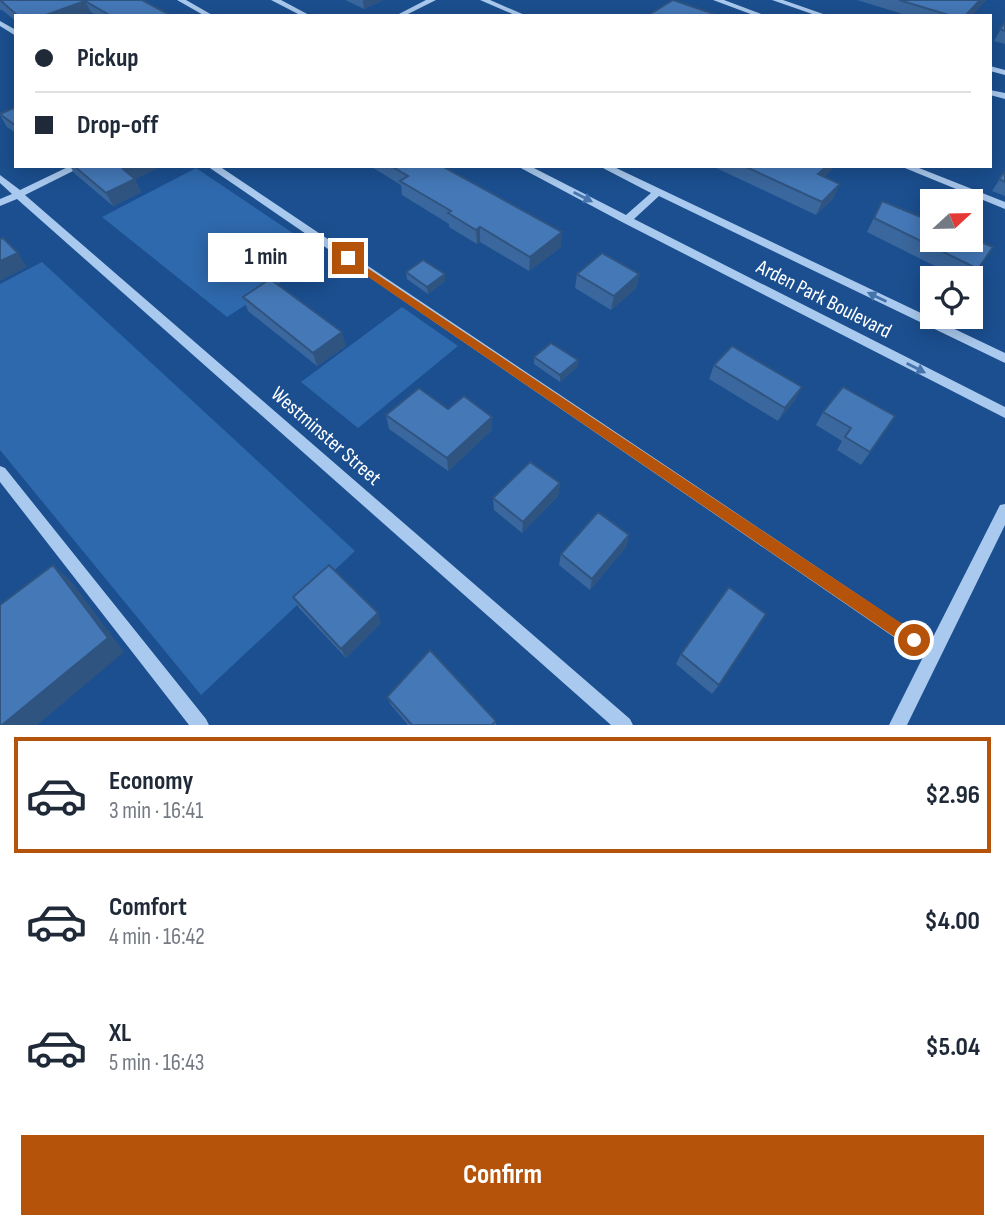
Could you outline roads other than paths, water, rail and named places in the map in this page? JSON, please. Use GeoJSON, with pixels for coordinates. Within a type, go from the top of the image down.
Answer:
{"type":"FeatureCollection","features":[{"type":"Feature","properties":{"kind":"street"},"geometry":{"type":"LineString","coordinates":[[181,0],[207,14]]}},
{"type":"Feature","properties":{"kind":"street"},"geometry":{"type":"LineString","coordinates":[[275,0],[304,14]]}},
{"type":"Feature","properties":{"kind":"street"},"geometry":{"type":"LineString","coordinates":[[402,14],[432,0]]}},
{"type":"Feature","properties":{"kind":"street"},"geometry":{"type":"LineString","coordinates":[[484,0],[519,14]]}},
{"type":"Feature","properties":{"kind":"street"},"geometry":{"type":"LineString","coordinates":[[717,0],[758,14]]}},
{"type":"Feature","properties":{"kind":"street"},"geometry":{"type":"LineString","coordinates":[[776,0],[820,14]]}},
{"type":"Feature","properties":{"kind":"street"},"geometry":{"type":"LineString","coordinates":[[0,203],[74,168]]}},
{"type":"Feature","properties":{"kind":"street"},"geometry":{"type":"LineString","coordinates":[[215,168],[933,654]]}},
{"type":"Feature","properties":{"kind":"street","name":"Arden Park Boulevard"},"geometry":{"type":"LineString","coordinates":[[526,168],[1005,413]]}},
{"type":"Feature","properties":{"kind":"street","name":"Arden Park Boulevard"},"geometry":{"type":"LineString","coordinates":[[608,168],[1005,358]]}},
{"type":"Feature","properties":{"kind":"street"},"geometry":{"type":"LineString","coordinates":[[910,168],[1005,206]]}},
{"type":"Feature","properties":{"kind":"street","name":"Westminster Street"},"geometry":{"type":"LineString","coordinates":[[0,178],[624,725]]}},
{"type":"Feature","properties":{"kind":"street"},"geometry":{"type":"LineString","coordinates":[[626,220],[658,192]]}},
{"type":"Feature","properties":{"kind":"street"},"geometry":{"type":"LineString","coordinates":[[0,472],[200,725]]}},
{"type":"Feature","properties":{"kind":"street"},"geometry":{"type":"LineString","coordinates":[[898,725],[1005,510]]}}]}
